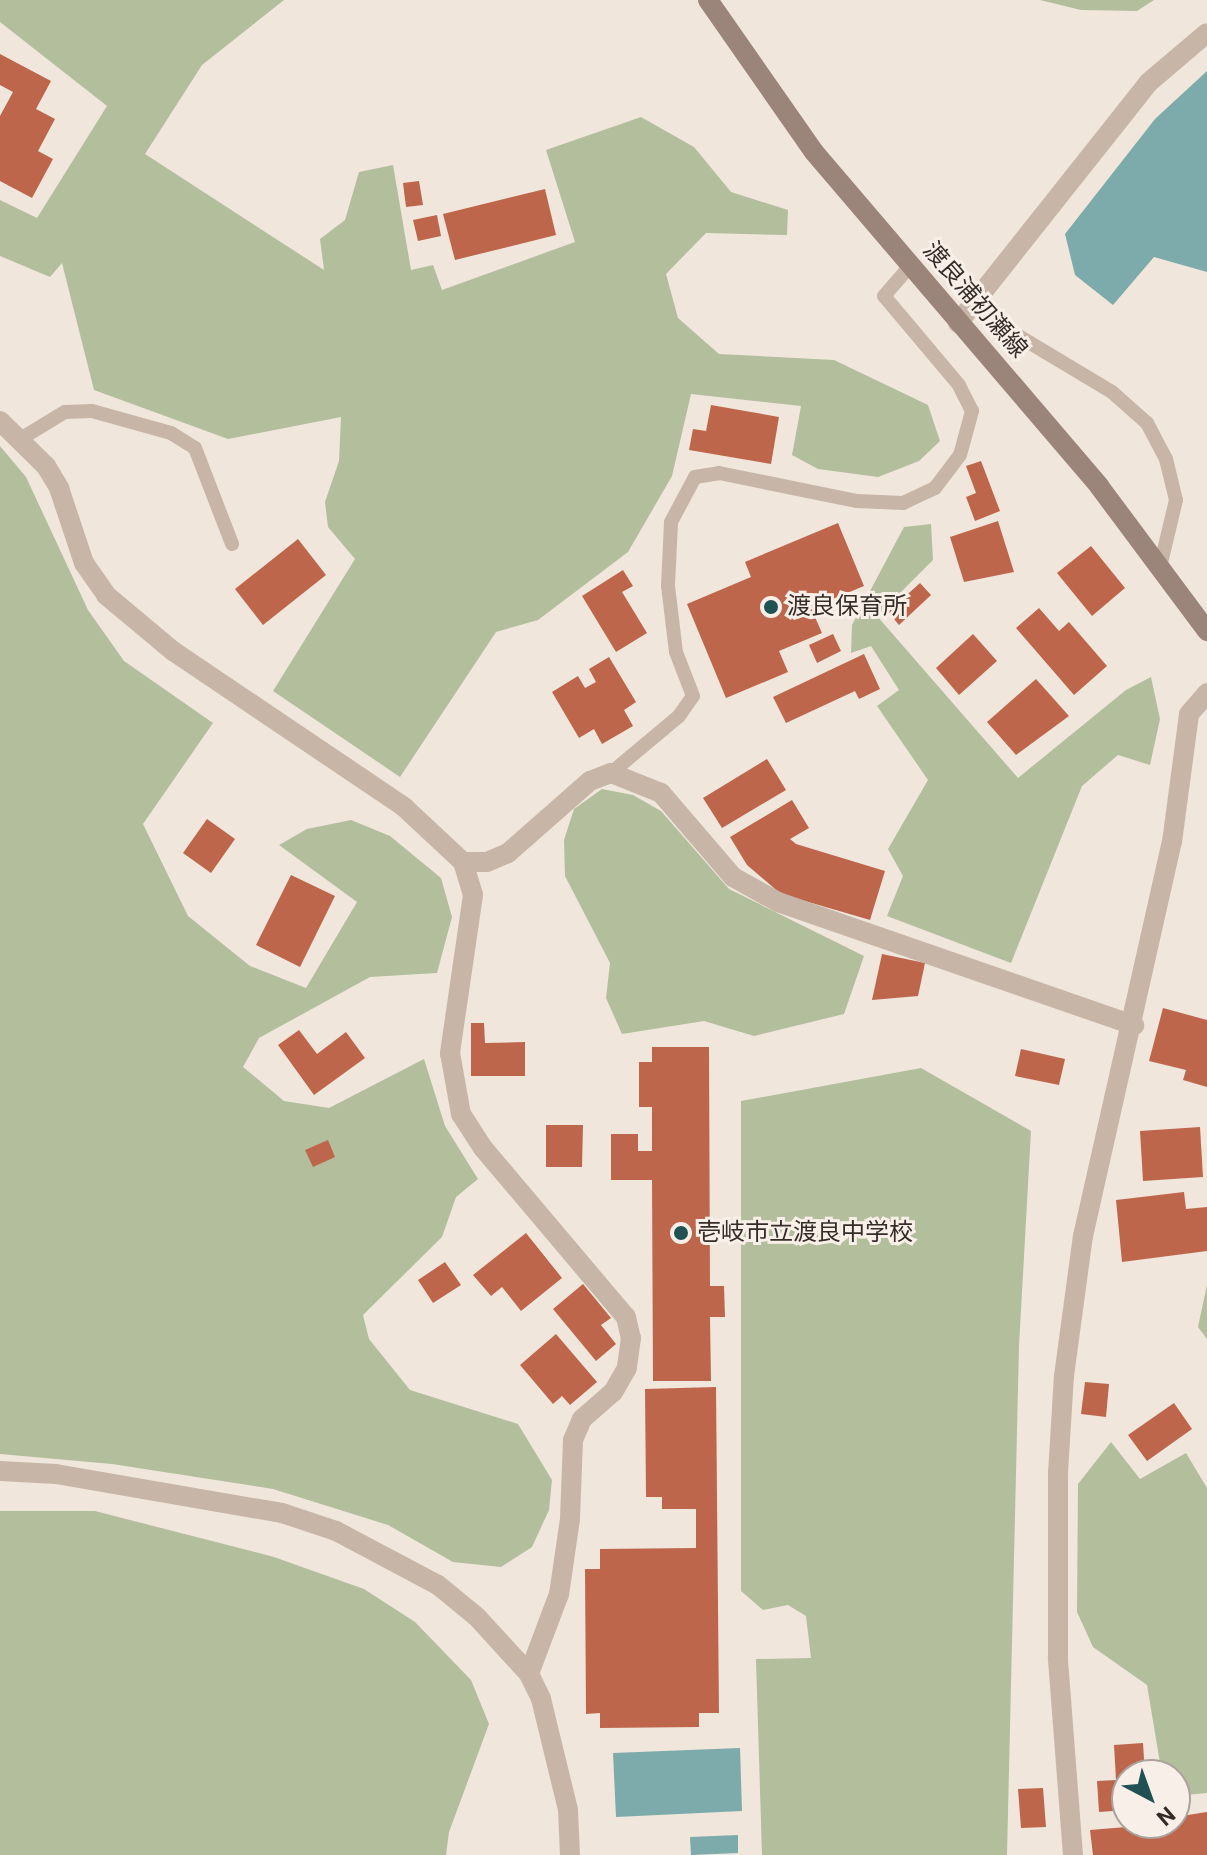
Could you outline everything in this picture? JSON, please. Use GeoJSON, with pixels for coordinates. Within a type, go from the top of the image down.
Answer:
{"type":"FeatureCollection","features":[{"type":"Feature","properties":{"kind":"main road","name":"渡良浦初瀬線"},"geometry":{"type":"LineString","coordinates":[[708,0],[814,152],[910,266],[964,315],[1099,486],[1207,631]]}},
{"type":"Feature","properties":{"kind":"street"},"geometry":{"type":"LineString","coordinates":[[964,315],[1148,83],[1207,33]]}},
{"type":"Feature","properties":{"kind":"street"},"geometry":{"type":"LineString","coordinates":[[0,421],[22,438],[59,488],[84,563],[106,595],[173,651],[404,807],[463,862],[473,895],[450,1053],[461,1114],[483,1148],[626,1317],[631,1338],[627,1368],[613,1392],[582,1419],[573,1440],[570,1519],[559,1594],[529,1674]]}},
{"type":"Feature","properties":{"kind":"street"},"geometry":{"type":"LineString","coordinates":[[1073,1855],[1058,1658],[1063,1389],[1083,1236],[1134,1025],[1172,842],[1189,714],[1207,693]]}},
{"type":"Feature","properties":{"kind":"street"},"geometry":{"type":"LineString","coordinates":[[463,862],[487,862],[508,853],[590,781],[611,773],[661,793],[733,877],[778,902],[1134,1025]]}},
{"type":"Feature","properties":{"kind":"street"},"geometry":{"type":"LineString","coordinates":[[0,1471],[56,1474],[282,1513],[336,1531],[438,1585],[477,1617],[529,1674],[541,1699],[568,1810],[570,1855]]}},
{"type":"Feature","properties":{"kind":"lane"},"geometry":{"type":"LineString","coordinates":[[611,773],[679,716],[693,696],[676,652],[668,586],[671,522],[695,477],[719,473],[857,501],[903,503],[935,488],[960,455],[972,411],[959,385],[884,296],[910,266]]}},
{"type":"Feature","properties":{"kind":"lane"},"geometry":{"type":"LineString","coordinates":[[964,315],[1112,392],[1147,423],[1166,459],[1176,500],[1160,567]]}},
{"type":"Feature","properties":{"kind":"lane"},"geometry":{"type":"LineString","coordinates":[[22,438],[65,412],[92,411],[171,433],[195,448],[232,544]]}},
{"type":"Feature","properties":{"kind":"green space"},"geometry":{"type":"Polygon","coordinates":[[[0,0],[284,0],[202,65],[145,154],[324,270],[320,239],[345,220],[359,172],[393,165],[411,270],[433,265],[442,290],[575,242],[546,150],[641,117],[694,147],[731,192],[788,210],[787,235],[706,233],[666,274],[678,318],[719,354],[834,360],[928,405],[940,441],[919,461],[878,477],[818,469],[792,455],[801,406],[691,394],[672,476],[628,552],[538,620],[496,632],[400,777],[273,691],[355,559],[328,527],[325,502],[339,461],[341,417],[228,439],[94,390],[62,263],[50,277],[0,256],[0,200],[37,218],[107,106],[0,22],[0,0]]]}},
{"type":"Feature","properties":{"kind":"green space"},"geometry":{"type":"Polygon","coordinates":[[[1040,0],[1154,0],[1137,11],[1081,10],[1040,0]]]}},
{"type":"Feature","properties":{"kind":"green space"},"geometry":{"type":"Polygon","coordinates":[[[0,446],[26,477],[88,610],[124,661],[213,723],[143,824],[188,916],[250,966],[306,988],[357,902],[279,845],[307,829],[351,820],[390,836],[441,878],[452,917],[437,973],[370,977],[259,1038],[243,1067],[284,1101],[329,1108],[424,1059],[445,1126],[478,1179],[456,1197],[442,1237],[363,1315],[369,1339],[410,1390],[518,1424],[552,1480],[549,1510],[532,1547],[501,1567],[453,1562],[388,1525],[273,1489],[112,1464],[0,1454],[0,446]]]}},
{"type":"Feature","properties":{"kind":"green space"},"geometry":{"type":"Polygon","coordinates":[[[931,524],[933,560],[877,616],[1018,778],[1126,690],[1151,677],[1160,719],[1150,765],[1118,755],[1082,786],[1011,963],[887,916],[903,876],[888,849],[928,780],[877,706],[899,690],[871,646],[851,653],[852,625],[904,527],[931,524]]]}},
{"type":"Feature","properties":{"kind":"green space"},"geometry":{"type":"Polygon","coordinates":[[[602,789],[633,795],[661,811],[729,889],[864,956],[844,1014],[754,1036],[704,1021],[622,1034],[606,998],[610,963],[565,876],[564,840],[574,809],[602,789]]]}},
{"type":"Feature","properties":{"kind":"green space"},"geometry":{"type":"Polygon","coordinates":[[[921,1068],[1031,1131],[1019,1346],[1007,1855],[762,1855],[756,1659],[811,1658],[806,1616],[788,1605],[763,1610],[741,1591],[741,1101],[921,1068]]]}},
{"type":"Feature","properties":{"kind":"green space"},"geometry":{"type":"Polygon","coordinates":[[[1207,1285],[1207,1339],[1198,1327],[1207,1285]]]}},
{"type":"Feature","properties":{"kind":"green space"},"geometry":{"type":"Polygon","coordinates":[[[1111,1442],[1140,1479],[1186,1453],[1207,1488],[1207,1793],[1191,1794],[1191,1759],[1159,1759],[1147,1685],[1093,1647],[1077,1612],[1078,1484],[1111,1442]]]}},
{"type":"Feature","properties":{"kind":"green space"},"geometry":{"type":"Polygon","coordinates":[[[0,1511],[95,1511],[274,1557],[364,1589],[415,1622],[471,1680],[489,1724],[449,1832],[446,1855],[0,1855],[0,1511]]]}},
{"type":"Feature","properties":{"kind":"water"},"geometry":{"type":"Polygon","coordinates":[[[1207,71],[1207,272],[1154,257],[1113,305],[1075,275],[1065,234],[1155,119],[1207,71]]]}},
{"type":"Feature","properties":{"kind":"water"},"geometry":{"type":"Polygon","coordinates":[[[740,1748],[742,1811],[616,1817],[613,1753],[740,1748]]]}},
{"type":"Feature","properties":{"kind":"water"},"geometry":{"type":"Polygon","coordinates":[[[738,1835],[738,1853],[691,1855],[690,1837],[738,1835]]]}},
{"type":"Feature","properties":{"kind":"building"},"geometry":{"type":"Polygon","coordinates":[[[0,54],[51,81],[36,109],[55,119],[38,151],[53,159],[32,198],[0,181],[0,116],[13,92],[0,85],[0,54]]]}},
{"type":"Feature","properties":{"kind":"building"},"geometry":{"type":"Polygon","coordinates":[[[419,181],[423,205],[406,207],[403,183],[419,181]]]}},
{"type":"Feature","properties":{"kind":"building"},"geometry":{"type":"Polygon","coordinates":[[[545,189],[556,235],[455,260],[443,214],[545,189]]]}},
{"type":"Feature","properties":{"kind":"building"},"geometry":{"type":"Polygon","coordinates":[[[437,215],[441,236],[418,241],[413,220],[437,215]]]}},
{"type":"Feature","properties":{"kind":"building"},"geometry":{"type":"Polygon","coordinates":[[[711,405],[779,417],[771,464],[689,450],[693,429],[706,431],[711,405]]]}},
{"type":"Feature","properties":{"kind":"building"},"geometry":{"type":"Polygon","coordinates":[[[981,461],[1000,511],[975,521],[966,497],[976,493],[966,466],[981,461]]]}},
{"type":"Feature","properties":{"kind":"building"},"geometry":{"type":"Polygon","coordinates":[[[998,521],[1014,572],[964,582],[950,537],[998,521]]]}},
{"type":"Feature","properties":{"kind":"building"},"geometry":{"type":"Polygon","coordinates":[[[838,523],[864,586],[811,608],[822,633],[779,651],[788,672],[726,698],[687,604],[751,577],[745,562],[838,523]]]}},
{"type":"Feature","properties":{"kind":"building"},"geometry":{"type":"Polygon","coordinates":[[[298,539],[326,575],[263,625],[235,589],[298,539]]]}},
{"type":"Feature","properties":{"kind":"building"},"geometry":{"type":"Polygon","coordinates":[[[1091,546],[1125,588],[1092,616],[1057,573],[1091,546]]]}},
{"type":"Feature","properties":{"kind":"building"},"geometry":{"type":"Polygon","coordinates":[[[623,570],[633,586],[622,592],[647,633],[616,652],[582,596],[623,570]]]}},
{"type":"Feature","properties":{"kind":"building"},"geometry":{"type":"Polygon","coordinates":[[[920,583],[931,595],[899,625],[888,612],[920,583]]]}},
{"type":"Feature","properties":{"kind":"building"},"geometry":{"type":"Polygon","coordinates":[[[1039,608],[1059,631],[1069,622],[1107,666],[1074,695],[1016,628],[1039,608]]]}},
{"type":"Feature","properties":{"kind":"building"},"geometry":{"type":"Polygon","coordinates":[[[833,634],[841,651],[817,663],[809,645],[833,634]]]}},
{"type":"Feature","properties":{"kind":"building"},"geometry":{"type":"Polygon","coordinates":[[[973,634],[997,661],[959,695],[936,668],[973,634]]]}},
{"type":"Feature","properties":{"kind":"building"},"geometry":{"type":"Polygon","coordinates":[[[864,654],[880,689],[859,699],[855,691],[786,723],[773,697],[864,654]]]}},
{"type":"Feature","properties":{"kind":"building"},"geometry":{"type":"Polygon","coordinates":[[[609,657],[636,702],[624,710],[633,726],[602,744],[594,729],[579,738],[552,692],[578,676],[585,688],[596,682],[589,669],[609,657]]]}},
{"type":"Feature","properties":{"kind":"building"},"geometry":{"type":"Polygon","coordinates":[[[1036,679],[1069,716],[1016,755],[987,722],[1036,679]]]}},
{"type":"Feature","properties":{"kind":"building"},"geometry":{"type":"Polygon","coordinates":[[[767,759],[786,790],[722,828],[703,798],[767,759]]]}},
{"type":"Feature","properties":{"kind":"building"},"geometry":{"type":"Polygon","coordinates":[[[792,800],[809,828],[790,839],[796,844],[885,871],[870,920],[781,894],[747,865],[730,837],[792,800]]]}},
{"type":"Feature","properties":{"kind":"building"},"geometry":{"type":"Polygon","coordinates":[[[207,819],[235,839],[211,873],[183,853],[207,819]]]}},
{"type":"Feature","properties":{"kind":"building"},"geometry":{"type":"Polygon","coordinates":[[[291,875],[335,896],[300,967],[256,945],[291,875]]]}},
{"type":"Feature","properties":{"kind":"building"},"geometry":{"type":"Polygon","coordinates":[[[882,954],[925,963],[918,996],[872,1000],[882,954]]]}},
{"type":"Feature","properties":{"kind":"building"},"geometry":{"type":"Polygon","coordinates":[[[1163,1008],[1207,1020],[1207,1087],[1183,1080],[1186,1070],[1149,1061],[1163,1008]]]}},
{"type":"Feature","properties":{"kind":"building"},"geometry":{"type":"Polygon","coordinates":[[[471,1023],[484,1023],[485,1043],[525,1042],[525,1076],[471,1076],[471,1023]]]}},
{"type":"Feature","properties":{"kind":"building"},"geometry":{"type":"Polygon","coordinates":[[[299,1030],[317,1054],[346,1032],[365,1058],[314,1095],[278,1045],[299,1030]]]}},
{"type":"Feature","properties":{"kind":"building","name":"壱岐市立渡良中学校"},"geometry":{"type":"Polygon","coordinates":[[[652,1047],[709,1047],[710,1286],[724,1286],[725,1317],[710,1317],[711,1381],[653,1381],[652,1180],[611,1180],[611,1134],[638,1134],[638,1151],[652,1151],[652,1107],[639,1107],[639,1062],[652,1062],[652,1047]]]}},
{"type":"Feature","properties":{"kind":"building"},"geometry":{"type":"Polygon","coordinates":[[[1021,1049],[1065,1059],[1059,1085],[1015,1076],[1021,1049]]]}},
{"type":"Feature","properties":{"kind":"building"},"geometry":{"type":"Polygon","coordinates":[[[546,1125],[583,1125],[582,1167],[546,1167],[546,1125]]]}},
{"type":"Feature","properties":{"kind":"building"},"geometry":{"type":"Polygon","coordinates":[[[1200,1127],[1203,1177],[1143,1181],[1140,1131],[1200,1127]]]}},
{"type":"Feature","properties":{"kind":"building"},"geometry":{"type":"Polygon","coordinates":[[[328,1140],[335,1157],[313,1167],[305,1150],[328,1140]]]}},
{"type":"Feature","properties":{"kind":"building"},"geometry":{"type":"Polygon","coordinates":[[[1184,1192],[1186,1209],[1207,1207],[1207,1251],[1122,1262],[1116,1200],[1184,1192]]]}},
{"type":"Feature","properties":{"kind":"building"},"geometry":{"type":"Polygon","coordinates":[[[526,1233],[562,1278],[521,1311],[502,1287],[491,1296],[473,1275],[526,1233]]]}},
{"type":"Feature","properties":{"kind":"building"},"geometry":{"type":"Polygon","coordinates":[[[445,1262],[461,1285],[433,1303],[418,1280],[445,1262]]]}},
{"type":"Feature","properties":{"kind":"building"},"geometry":{"type":"Polygon","coordinates":[[[583,1284],[611,1318],[601,1325],[616,1344],[596,1361],[553,1309],[583,1284]]]}},
{"type":"Feature","properties":{"kind":"building"},"geometry":{"type":"Polygon","coordinates":[[[556,1334],[597,1382],[570,1405],[562,1396],[553,1404],[520,1365],[556,1334]]]}},
{"type":"Feature","properties":{"kind":"building"},"geometry":{"type":"Polygon","coordinates":[[[1085,1382],[1109,1384],[1106,1417],[1081,1414],[1085,1382]]]}},
{"type":"Feature","properties":{"kind":"building"},"geometry":{"type":"Polygon","coordinates":[[[716,1387],[719,1713],[699,1713],[699,1727],[600,1728],[600,1713],[586,1714],[585,1569],[600,1569],[600,1549],[696,1548],[696,1509],[662,1509],[662,1497],[646,1497],[645,1389],[716,1387]]]}},
{"type":"Feature","properties":{"kind":"building"},"geometry":{"type":"Polygon","coordinates":[[[1174,1403],[1192,1429],[1147,1461],[1128,1435],[1174,1403]]]}},
{"type":"Feature","properties":{"kind":"building"},"geometry":{"type":"Polygon","coordinates":[[[1143,1743],[1144,1759],[1115,1759],[1114,1745],[1143,1743]]]}},
{"type":"Feature","properties":{"kind":"building"},"geometry":{"type":"Polygon","coordinates":[[[1111,1780],[1111,1811],[1099,1812],[1097,1781],[1111,1780]]]}},
{"type":"Feature","properties":{"kind":"building"},"geometry":{"type":"Polygon","coordinates":[[[1043,1788],[1046,1827],[1021,1828],[1018,1789],[1043,1788]]]}},
{"type":"Feature","properties":{"kind":"building"},"geometry":{"type":"Polygon","coordinates":[[[1207,1812],[1207,1855],[1093,1855],[1090,1830],[1111,1828],[1111,1839],[1191,1839],[1191,1814],[1207,1812]]]}},
{"type":"Feature","properties":{"kind":"place","name":"渡良保育所"},"geometry":{"type":"Point","coordinates":[771,607]}},
{"type":"Feature","properties":{"kind":"place","name":"壱岐市立渡良中学校"},"geometry":{"type":"Point","coordinates":[681,1233]}}]}
